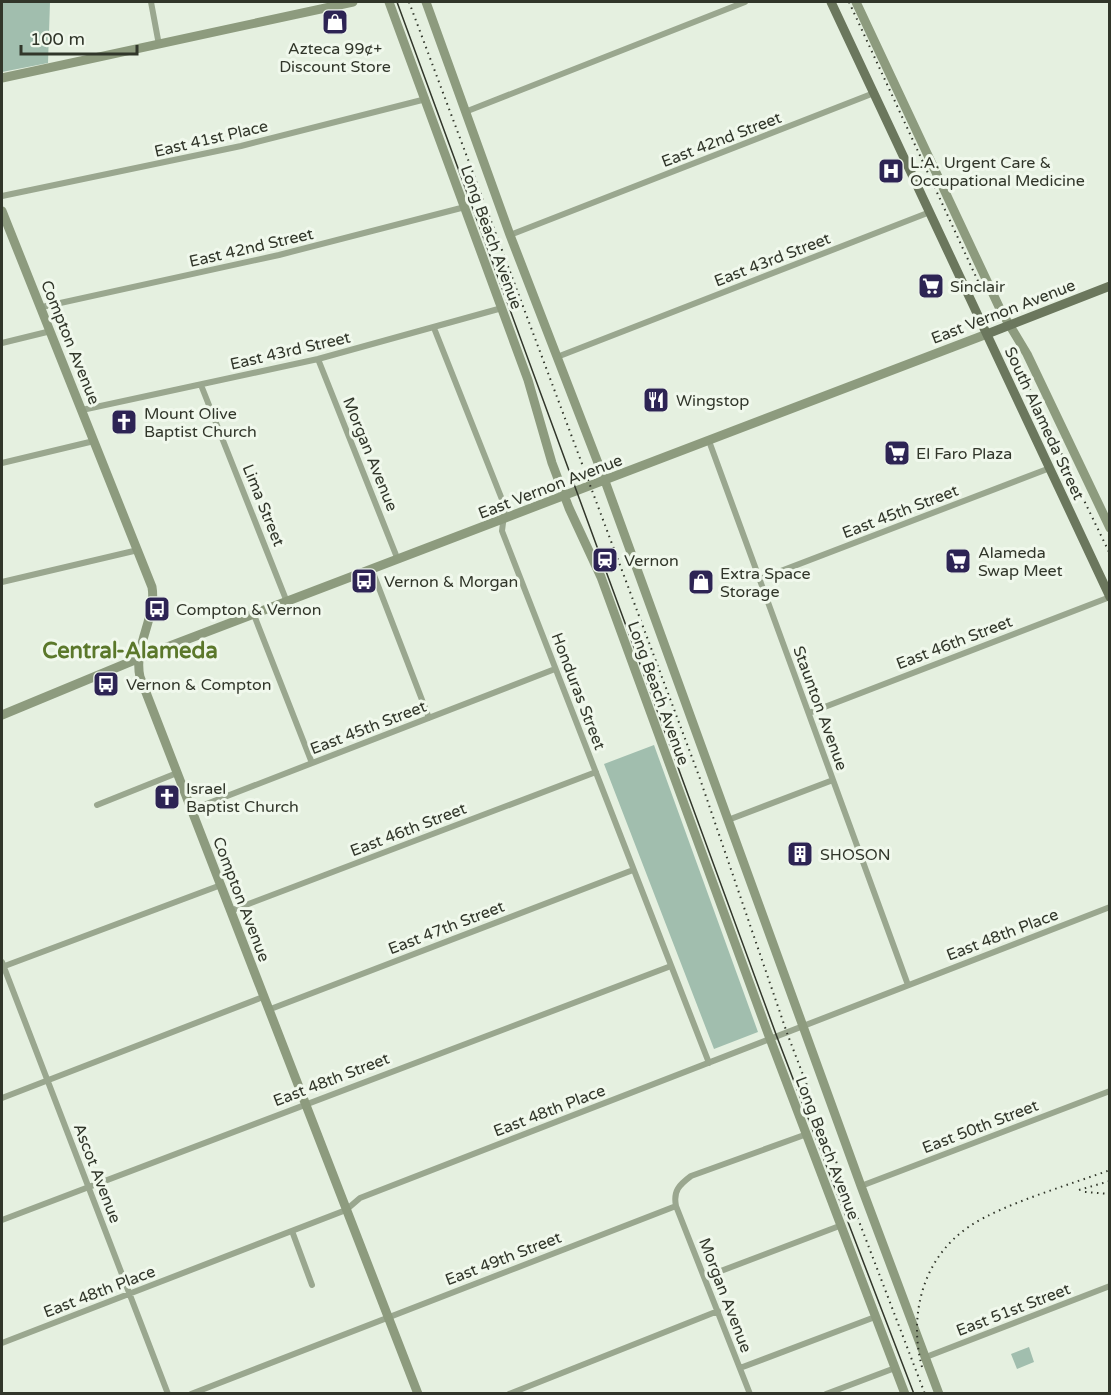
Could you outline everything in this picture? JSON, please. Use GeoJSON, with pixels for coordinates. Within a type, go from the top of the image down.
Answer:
{"type":"FeatureCollection","features":[{"type":"Feature","properties":{"kind":"main road","name":"South Alameda Street"},"geometry":{"type":"LineString","coordinates":[[831,2],[1110,597]]}},
{"type":"Feature","properties":{"kind":"main road","name":"East Vernon Avenue"},"geometry":{"type":"LineString","coordinates":[[987,334],[1110,286]]}},
{"type":"Feature","properties":{"kind":"street"},"geometry":{"type":"LineString","coordinates":[[151,2],[159,45]]}},
{"type":"Feature","properties":{"kind":"street"},"geometry":{"type":"LineString","coordinates":[[2,78],[353,2]]}},
{"type":"Feature","properties":{"kind":"street","name":"Long Beach Avenue"},"geometry":{"type":"LineString","coordinates":[[389,2],[502,308],[565,497],[601,577],[771,1040],[905,1394]]}},
{"type":"Feature","properties":{"kind":"street","name":"Long Beach Avenue"},"geometry":{"type":"LineString","coordinates":[[426,2],[510,235],[605,481],[802,1026],[939,1394]]}},
{"type":"Feature","properties":{"kind":"street"},"geometry":{"type":"LineString","coordinates":[[465,112],[745,2]]}},
{"type":"Feature","properties":{"kind":"street","name":"South Alameda Street"},"geometry":{"type":"LineString","coordinates":[[856,2],[1009,325],[1027,354],[1110,528]]}},
{"type":"Feature","properties":{"kind":"street","name":"East 42nd Street"},"geometry":{"type":"LineString","coordinates":[[510,235],[874,93]]}},
{"type":"Feature","properties":{"kind":"street","name":"East 41st Place"},"geometry":{"type":"LineString","coordinates":[[2,195],[241,146],[426,99]]}},
{"type":"Feature","properties":{"kind":"street","name":"East 42nd Street"},"geometry":{"type":"LineString","coordinates":[[42,307],[279,255],[465,207]]}},
{"type":"Feature","properties":{"kind":"street","name":"Compton Avenue"},"geometry":{"type":"LineString","coordinates":[[2,211],[42,307],[153,592],[138,659],[140,677],[262,997],[418,1394]]}},
{"type":"Feature","properties":{"kind":"street","name":"East 43rd Street"},"geometry":{"type":"LineString","coordinates":[[557,357],[930,212]]}},
{"type":"Feature","properties":{"kind":"street","name":"East 43rd Street"},"geometry":{"type":"LineString","coordinates":[[82,410],[318,359],[502,308]]}},
{"type":"Feature","properties":{"kind":"street","name":"Honduras Street"},"geometry":{"type":"LineString","coordinates":[[434,328],[505,507],[502,531],[709,1063]]}},
{"type":"Feature","properties":{"kind":"street"},"geometry":{"type":"LineString","coordinates":[[2,343],[51,331]]}},
{"type":"Feature","properties":{"kind":"street","name":"East Vernon Avenue"},"geometry":{"type":"LineString","coordinates":[[2,715],[138,659],[987,334]]}},
{"type":"Feature","properties":{"kind":"street","name":"Morgan Avenue"},"geometry":{"type":"LineString","coordinates":[[318,359],[398,560]]}},
{"type":"Feature","properties":{"kind":"street","name":"Lima Street"},"geometry":{"type":"LineString","coordinates":[[201,386],[287,602]]}},
{"type":"Feature","properties":{"kind":"street"},"geometry":{"type":"LineString","coordinates":[[2,463],[94,441]]}},
{"type":"Feature","properties":{"kind":"street","name":"Staunton Avenue"},"geometry":{"type":"LineString","coordinates":[[709,441],[908,985]]}},
{"type":"Feature","properties":{"kind":"street","name":"East 45th Street"},"geometry":{"type":"LineString","coordinates":[[760,579],[1050,468]]}},
{"type":"Feature","properties":{"kind":"street"},"geometry":{"type":"LineString","coordinates":[[2,582],[138,550]]}},
{"type":"Feature","properties":{"kind":"street"},"geometry":{"type":"LineString","coordinates":[[372,570],[429,718]]}},
{"type":"Feature","properties":{"kind":"street","name":"East 46th Street"},"geometry":{"type":"LineString","coordinates":[[809,713],[1110,597]]}},
{"type":"Feature","properties":{"kind":"street"},"geometry":{"type":"LineString","coordinates":[[254,615],[312,763]]}},
{"type":"Feature","properties":{"kind":"street","name":"East 45th Street"},"geometry":{"type":"LineString","coordinates":[[191,810],[555,669]]}},
{"type":"Feature","properties":{"kind":"street","name":"East 46th Street"},"geometry":{"type":"LineString","coordinates":[[230,911],[596,772]]}},
{"type":"Feature","properties":{"kind":"street"},"geometry":{"type":"LineString","coordinates":[[97,805],[177,773]]}},
{"type":"Feature","properties":{"kind":"street"},"geometry":{"type":"LineString","coordinates":[[728,820],[833,780]]}},
{"type":"Feature","properties":{"kind":"street","name":"East 47th Street"},"geometry":{"type":"LineString","coordinates":[[268,1010],[633,870]]}},
{"type":"Feature","properties":{"kind":"street"},"geometry":{"type":"LineString","coordinates":[[2,965],[221,885]]}},
{"type":"Feature","properties":{"kind":"street","name":"East 48th Place"},"geometry":{"type":"LineString","coordinates":[[2,1343],[346,1210],[360,1198],[1110,907]]}},
{"type":"Feature","properties":{"kind":"street","name":"Ascot Avenue"},"geometry":{"type":"LineString","coordinates":[[2,965],[168,1394]]}},
{"type":"Feature","properties":{"kind":"street","name":"East 48th Street"},"geometry":{"type":"LineString","coordinates":[[2,1220],[304,1103],[671,966]]}},
{"type":"Feature","properties":{"kind":"street"},"geometry":{"type":"LineString","coordinates":[[2,1098],[262,997]]}},
{"type":"Feature","properties":{"kind":"street","name":"East 50th Street"},"geometry":{"type":"LineString","coordinates":[[861,1186],[1110,1091]]}},
{"type":"Feature","properties":{"kind":"street"},"geometry":{"type":"LineString","coordinates":[[676,1206],[675,1196],[679,1186],[691,1176],[807,1134]]}},
{"type":"Feature","properties":{"kind":"street","name":"Morgan Avenue"},"geometry":{"type":"LineString","coordinates":[[676,1206],[750,1394]]}},
{"type":"Feature","properties":{"kind":"street","name":"East 49th Street"},"geometry":{"type":"LineString","coordinates":[[191,1394],[676,1206]]}},
{"type":"Feature","properties":{"kind":"street"},"geometry":{"type":"LineString","coordinates":[[705,1277],[842,1226]]}},
{"type":"Feature","properties":{"kind":"street"},"geometry":{"type":"LineString","coordinates":[[291,1231],[312,1284]]}},
{"type":"Feature","properties":{"kind":"street","name":"East 51st Street"},"geometry":{"type":"LineString","coordinates":[[926,1357],[1110,1286]]}},
{"type":"Feature","properties":{"kind":"street"},"geometry":{"type":"LineString","coordinates":[[509,1394],[718,1311]]}},
{"type":"Feature","properties":{"kind":"street"},"geometry":{"type":"LineString","coordinates":[[740,1368],[875,1317]]}},
{"type":"Feature","properties":{"kind":"street"},"geometry":{"type":"LineString","coordinates":[[826,1394],[895,1368]]}},
{"type":"Feature","properties":{"kind":"green space"},"geometry":{"type":"Polygon","coordinates":[[[2,2],[50,2],[48,63],[2,72],[2,2]]]}},
{"type":"Feature","properties":{"kind":"green space"},"geometry":{"type":"Polygon","coordinates":[[[654,745],[758,1032],[714,1049],[604,764],[654,745]]]}},
{"type":"Feature","properties":{"kind":"green space"},"geometry":{"type":"Polygon","coordinates":[[[1029,1347],[1034,1362],[1017,1369],[1011,1354],[1029,1347]]]}},
{"type":"Feature","properties":{"kind":"tram line"},"geometry":{"type":"LineString","coordinates":[[397,2],[777,1037],[914,1394]]}},
{"type":"Feature","properties":{"kind":"railway"},"geometry":{"type":"LineString","coordinates":[[409,2],[699,776],[787,1033],[925,1394]]}},
{"type":"Feature","properties":{"kind":"railway"},"geometry":{"type":"LineString","coordinates":[[849,2],[983,292]]}},
{"type":"Feature","properties":{"kind":"railway"},"geometry":{"type":"LineString","coordinates":[[1014,356],[1110,554]]}},
{"type":"Feature","properties":{"kind":"railway"},"geometry":{"type":"LineString","coordinates":[[922,1367],[917,1327],[923,1289],[930,1271],[954,1239],[970,1226],[1001,1210],[1110,1170]]}},
{"type":"Feature","properties":{"kind":"railway"},"geometry":{"type":"LineString","coordinates":[[1079,1190],[1110,1181]]}},
{"type":"Feature","properties":{"kind":"railway"},"geometry":{"type":"LineString","coordinates":[[1085,1192],[1110,1194]]}},
{"type":"Feature","properties":{"kind":"place","name":"Azteca 99¢+ Discount Store"},"geometry":{"type":"Point","coordinates":[335,22]}},
{"type":"Feature","properties":{"kind":"place","name":"L.A. Urgent Care & Occupational Medicine"},"geometry":{"type":"Point","coordinates":[891,171]}},
{"type":"Feature","properties":{"kind":"place","name":"Sinclair"},"geometry":{"type":"Point","coordinates":[931,286]}},
{"type":"Feature","properties":{"kind":"place","name":"Wingstop"},"geometry":{"type":"Point","coordinates":[656,400]}},
{"type":"Feature","properties":{"kind":"place","name":"Mount Olive Baptist Church"},"geometry":{"type":"Point","coordinates":[124,422]}},
{"type":"Feature","properties":{"kind":"place","name":"El Faro Plaza"},"geometry":{"type":"Point","coordinates":[897,453]}},
{"type":"Feature","properties":{"kind":"place","name":"Vernon"},"geometry":{"type":"Point","coordinates":[605,560]}},
{"type":"Feature","properties":{"kind":"place","name":"Alameda Swap Meet"},"geometry":{"type":"Point","coordinates":[958,561]}},
{"type":"Feature","properties":{"kind":"place","name":"Vernon & Morgan"},"geometry":{"type":"Point","coordinates":[364,581]}},
{"type":"Feature","properties":{"kind":"place","name":"Extra Space Storage"},"geometry":{"type":"Point","coordinates":[701,582]}},
{"type":"Feature","properties":{"kind":"place","name":"Compton & Vernon"},"geometry":{"type":"Point","coordinates":[157,609]}},
{"type":"Feature","properties":{"kind":"place","name":"Vernon & Compton"},"geometry":{"type":"Point","coordinates":[106,684]}},
{"type":"Feature","properties":{"kind":"place","name":"Israel Baptist Church"},"geometry":{"type":"Point","coordinates":[167,797]}},
{"type":"Feature","properties":{"kind":"place","name":"SHOSON"},"geometry":{"type":"Point","coordinates":[800,854]}},
{"type":"Feature","properties":{"kind":"district","name":"Central-Alameda"},"geometry":{"type":"Point","coordinates":[130,650]}}]}
